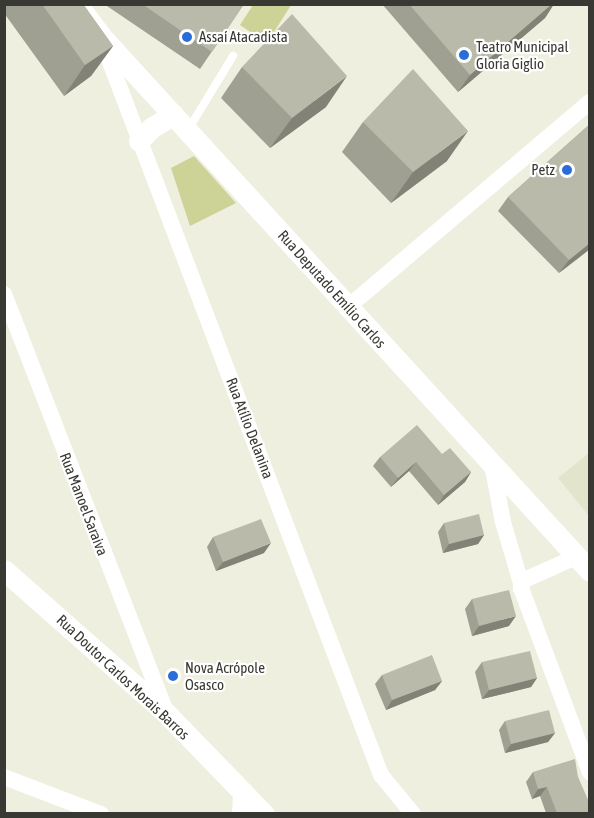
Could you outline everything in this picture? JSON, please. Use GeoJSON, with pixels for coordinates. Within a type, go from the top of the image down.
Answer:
{"type":"FeatureCollection","features":[{"type":"Feature","properties":{"kind":"street","name":"Rua Deputado Emílio Carlos"},"geometry":{"type":"LineString","coordinates":[[77,4],[100,35],[583,564]]}},
{"type":"Feature","properties":{"kind":"street","name":"Rua Atílio Delanina"},"geometry":{"type":"LineString","coordinates":[[100,35],[381,775],[413,813]]}},
{"type":"Feature","properties":{"kind":"street"},"geometry":{"type":"LineString","coordinates":[[348,307],[590,102]]}},
{"type":"Feature","properties":{"kind":"street"},"geometry":{"type":"LineString","coordinates":[[139,141],[151,128],[173,115]]}},
{"type":"Feature","properties":{"kind":"street","name":"Rua Manoel Saraiva"},"geometry":{"type":"LineString","coordinates":[[4,294],[166,712]]}},
{"type":"Feature","properties":{"kind":"street"},"geometry":{"type":"LineString","coordinates":[[492,464],[503,522],[521,583],[590,773]]}},
{"type":"Feature","properties":{"kind":"street"},"geometry":{"type":"LineString","coordinates":[[521,583],[583,564]]}},
{"type":"Feature","properties":{"kind":"street","name":"Rua Doutor Carlos Morais Barros"},"geometry":{"type":"LineString","coordinates":[[4,570],[166,712],[241,803],[264,813]]}},
{"type":"Feature","properties":{"kind":"street"},"geometry":{"type":"LineString","coordinates":[[4,777],[101,813]]}},
{"type":"Feature","properties":{"kind":"lane"},"geometry":{"type":"LineString","coordinates":[[188,131],[233,56]]}},
{"type":"Feature","properties":{"kind":"shaded area"},"geometry":{"type":"Polygon","coordinates":[[[589,453],[589,516],[558,478],[589,453]]]}},
{"type":"Feature","properties":{"kind":"green space"},"geometry":{"type":"Polygon","coordinates":[[[253,5],[291,5],[267,43],[240,25],[253,5]]]}},
{"type":"Feature","properties":{"kind":"green space"},"geometry":{"type":"Polygon","coordinates":[[[194,156],[236,203],[190,226],[171,168],[194,156]]]}},
{"type":"Feature","properties":{"kind":"building"},"geometry":{"type":"Polygon","coordinates":[[[42,4],[83,4],[113,46],[85,65],[42,4]]]}},
{"type":"Feature","properties":{"kind":"building"},"geometry":{"type":"Polygon","coordinates":[[[142,4],[244,4],[212,52],[142,4]]]}},
{"type":"Feature","properties":{"kind":"building","name":"Teatro Municipal Gloria Giglio"},"geometry":{"type":"Polygon","coordinates":[[[409,4],[552,4],[470,75],[409,4]]]}},
{"type":"Feature","properties":{"kind":"building"},"geometry":{"type":"Polygon","coordinates":[[[292,14],[347,76],[292,118],[242,67],[292,14]]]}},
{"type":"Feature","properties":{"kind":"building"},"geometry":{"type":"Polygon","coordinates":[[[413,69],[468,131],[413,172],[363,122],[413,69]]]}},
{"type":"Feature","properties":{"kind":"building","name":"Petz"},"geometry":{"type":"Polygon","coordinates":[[[590,124],[590,243],[569,260],[508,197],[590,124]]]}},
{"type":"Feature","properties":{"kind":"building"},"geometry":{"type":"Polygon","coordinates":[[[417,425],[442,454],[450,448],[471,472],[444,495],[416,462],[398,478],[380,457],[417,425]]]}},
{"type":"Feature","properties":{"kind":"building"},"geometry":{"type":"Polygon","coordinates":[[[479,514],[484,535],[449,544],[444,523],[479,514]]]}},
{"type":"Feature","properties":{"kind":"building"},"geometry":{"type":"Polygon","coordinates":[[[261,519],[271,543],[223,562],[213,537],[261,519]]]}},
{"type":"Feature","properties":{"kind":"building"},"geometry":{"type":"Polygon","coordinates":[[[509,590],[516,616],[479,626],[472,599],[509,590]]]}},
{"type":"Feature","properties":{"kind":"building"},"geometry":{"type":"Polygon","coordinates":[[[530,651],[537,678],[489,690],[482,662],[530,651]]]}},
{"type":"Feature","properties":{"kind":"building"},"geometry":{"type":"Polygon","coordinates":[[[432,655],[442,681],[392,700],[382,675],[432,655]]]}},
{"type":"Feature","properties":{"kind":"building"},"geometry":{"type":"Polygon","coordinates":[[[549,710],[555,733],[511,744],[505,721],[549,710]]]}},
{"type":"Feature","properties":{"kind":"building"},"geometry":{"type":"Polygon","coordinates":[[[575,759],[578,777],[590,804],[590,813],[557,813],[547,787],[538,789],[533,772],[575,759]]]}},
{"type":"Feature","properties":{"kind":"place","name":"Assaí Atacadista"},"geometry":{"type":"Point","coordinates":[187,37]}},
{"type":"Feature","properties":{"kind":"place","name":"Teatro Municipal Gloria Giglio"},"geometry":{"type":"Point","coordinates":[464,55]}},
{"type":"Feature","properties":{"kind":"place","name":"Petz"},"geometry":{"type":"Point","coordinates":[567,170]}},
{"type":"Feature","properties":{"kind":"place","name":"Nova Acrópole Osasco"},"geometry":{"type":"Point","coordinates":[173,676]}}]}
